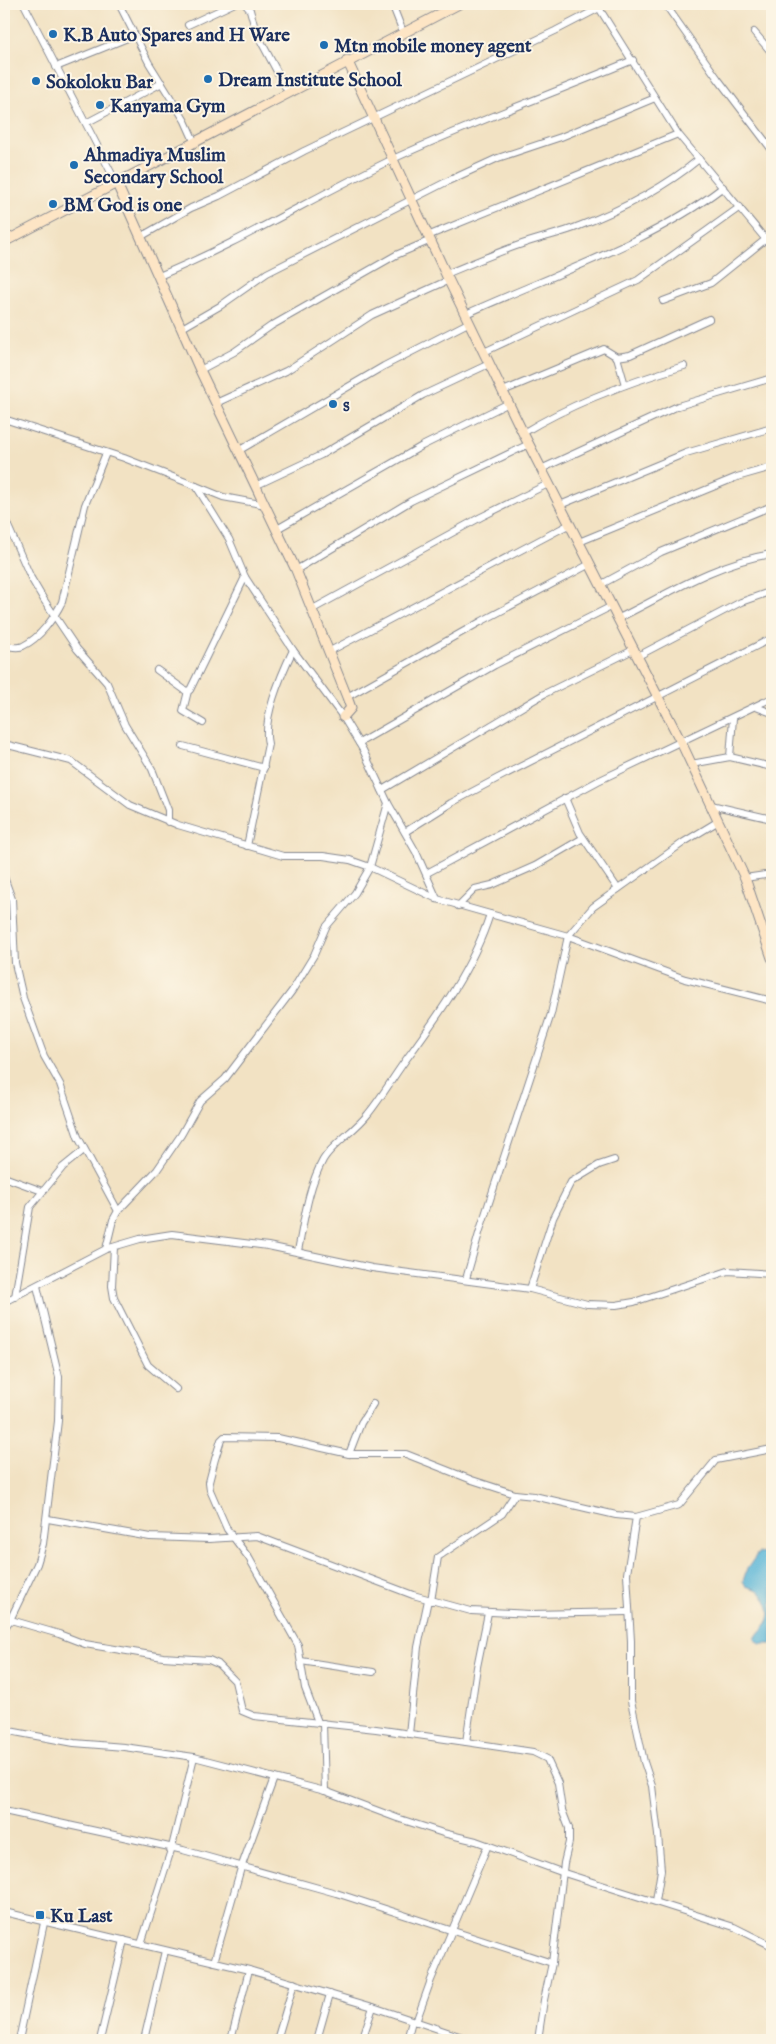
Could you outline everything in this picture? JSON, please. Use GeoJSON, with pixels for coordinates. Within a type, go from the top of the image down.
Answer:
{"type":"FeatureCollection","features":[{"type":"Feature","properties":{"kind":"street"},"geometry":{"type":"LineString","coordinates":[[24,4],[142,236],[200,370],[296,570],[311,610],[330,651],[351,708],[343,717]]}},
{"type":"Feature","properties":{"kind":"street"},"geometry":{"type":"LineString","coordinates":[[119,4],[149,63],[194,141]]}},
{"type":"Feature","properties":{"kind":"street"},"geometry":{"type":"LineString","coordinates":[[188,25],[233,4]]}},
{"type":"Feature","properties":{"kind":"street"},"geometry":{"type":"LineString","coordinates":[[244,4],[250,10],[256,32],[288,92]]}},
{"type":"Feature","properties":{"kind":"street"},"geometry":{"type":"LineString","coordinates":[[392,4],[403,32]]}},
{"type":"Feature","properties":{"kind":"street"},"geometry":{"type":"LineString","coordinates":[[4,242],[117,184],[347,60],[459,4]]}},
{"type":"Feature","properties":{"kind":"street"},"geometry":{"type":"LineString","coordinates":[[142,236],[191,208],[220,196],[260,173],[607,4]]}},
{"type":"Feature","properties":{"kind":"street"},"geometry":{"type":"LineString","coordinates":[[665,4],[718,79],[772,150]]}},
{"type":"Feature","properties":{"kind":"street"},"geometry":{"type":"LineString","coordinates":[[599,8],[678,134],[772,247]]}},
{"type":"Feature","properties":{"kind":"street"},"geometry":{"type":"LineString","coordinates":[[754,32],[772,53]]}},
{"type":"Feature","properties":{"kind":"street"},"geometry":{"type":"LineString","coordinates":[[56,67],[135,35]]}},
{"type":"Feature","properties":{"kind":"street"},"geometry":{"type":"LineString","coordinates":[[347,60],[523,434],[600,585],[637,652],[711,805],[717,822],[745,878],[771,953]]}},
{"type":"Feature","properties":{"kind":"street"},"geometry":{"type":"LineString","coordinates":[[159,276],[214,253],[394,159],[447,134],[528,104],[633,60]]}},
{"type":"Feature","properties":{"kind":"street"},"geometry":{"type":"LineString","coordinates":[[86,123],[162,83]]}},
{"type":"Feature","properties":{"kind":"street"},"geometry":{"type":"LineString","coordinates":[[182,328],[220,306],[268,273],[412,199],[498,158],[561,137],[655,98]]}},
{"type":"Feature","properties":{"kind":"street"},"geometry":{"type":"LineString","coordinates":[[200,370],[453,224],[513,203],[678,134]]}},
{"type":"Feature","properties":{"kind":"street"},"geometry":{"type":"LineString","coordinates":[[216,404],[286,371],[372,315],[503,250],[578,226],[608,214],[665,186],[698,159]]}},
{"type":"Feature","properties":{"kind":"street"},"geometry":{"type":"LineString","coordinates":[[238,451],[468,318],[621,246],[692,210],[723,187]]}},
{"type":"Feature","properties":{"kind":"street"},"geometry":{"type":"LineString","coordinates":[[484,352],[638,280],[740,207]]}},
{"type":"Feature","properties":{"kind":"street"},"geometry":{"type":"LineString","coordinates":[[662,301],[711,283],[766,239]]}},
{"type":"Feature","properties":{"kind":"street"},"geometry":{"type":"LineString","coordinates":[[618,357],[630,355],[709,320]]}},
{"type":"Feature","properties":{"kind":"street"},"geometry":{"type":"LineString","coordinates":[[503,391],[601,349],[607,349],[618,357],[625,385]]}},
{"type":"Feature","properties":{"kind":"street"},"geometry":{"type":"LineString","coordinates":[[255,486],[321,455],[423,394],[489,364]]}},
{"type":"Feature","properties":{"kind":"street"},"geometry":{"type":"LineString","coordinates":[[523,434],[558,413],[625,385],[684,366]]}},
{"type":"Feature","properties":{"kind":"street"},"geometry":{"type":"LineString","coordinates":[[541,469],[678,406],[772,378]]}},
{"type":"Feature","properties":{"kind":"street"},"geometry":{"type":"LineString","coordinates":[[277,529],[422,446],[509,403]]}},
{"type":"Feature","properties":{"kind":"street"},"geometry":{"type":"LineString","coordinates":[[4,420],[106,453],[230,499],[266,505]]}},
{"type":"Feature","properties":{"kind":"street"},"geometry":{"type":"LineString","coordinates":[[560,505],[686,453],[772,428]]}},
{"type":"Feature","properties":{"kind":"street"},"geometry":{"type":"LineString","coordinates":[[296,570],[411,501],[529,444]]}},
{"type":"Feature","properties":{"kind":"street"},"geometry":{"type":"LineString","coordinates":[[4,646],[24,646],[42,631],[55,615],[62,602],[85,505],[106,453]]}},
{"type":"Feature","properties":{"kind":"street"},"geometry":{"type":"LineString","coordinates":[[579,542],[737,477],[772,467]]}},
{"type":"Feature","properties":{"kind":"street"},"geometry":{"type":"LineString","coordinates":[[311,610],[481,517],[548,484]]}},
{"type":"Feature","properties":{"kind":"street"},"geometry":{"type":"LineString","coordinates":[[196,486],[229,539],[246,576],[293,650],[343,717],[388,804],[427,873],[437,899]]}},
{"type":"Feature","properties":{"kind":"street"},"geometry":{"type":"LineString","coordinates":[[600,585],[661,552],[772,506]]}},
{"type":"Feature","properties":{"kind":"street"},"geometry":{"type":"LineString","coordinates":[[4,517],[31,578],[77,649],[106,683],[126,725],[152,769],[167,806],[168,822]]}},
{"type":"Feature","properties":{"kind":"street"},"geometry":{"type":"LineString","coordinates":[[330,651],[570,524]]}},
{"type":"Feature","properties":{"kind":"street"},"geometry":{"type":"LineString","coordinates":[[618,618],[696,580],[734,564],[772,554]]}},
{"type":"Feature","properties":{"kind":"street"},"geometry":{"type":"LineString","coordinates":[[347,697],[482,621],[590,564]]}},
{"type":"Feature","properties":{"kind":"street"},"geometry":{"type":"LineString","coordinates":[[203,723],[183,711],[188,691],[246,576]]}},
{"type":"Feature","properties":{"kind":"street"},"geometry":{"type":"LineString","coordinates":[[382,790],[530,702],[741,602],[772,591]]}},
{"type":"Feature","properties":{"kind":"street"},"geometry":{"type":"LineString","coordinates":[[358,743],[495,665],[612,606]]}},
{"type":"Feature","properties":{"kind":"street"},"geometry":{"type":"LineString","coordinates":[[405,832],[451,803],[657,695],[772,638]]}},
{"type":"Feature","properties":{"kind":"street"},"geometry":{"type":"LineString","coordinates":[[247,846],[268,744],[268,720],[293,650]]}},
{"type":"Feature","properties":{"kind":"street"},"geometry":{"type":"LineString","coordinates":[[157,670],[188,691]]}},
{"type":"Feature","properties":{"kind":"street"},"geometry":{"type":"LineString","coordinates":[[427,873],[565,798],[772,698]]}},
{"type":"Feature","properties":{"kind":"street"},"geometry":{"type":"LineString","coordinates":[[756,706],[772,713]]}},
{"type":"Feature","properties":{"kind":"street"},"geometry":{"type":"LineString","coordinates":[[730,757],[733,718]]}},
{"type":"Feature","properties":{"kind":"street"},"geometry":{"type":"LineString","coordinates":[[4,744],[72,761],[130,805],[168,822],[283,856],[332,857],[370,867],[437,899],[568,936],[685,979],[772,1001]]}},
{"type":"Feature","properties":{"kind":"street"},"geometry":{"type":"LineString","coordinates":[[184,746],[264,768]]}},
{"type":"Feature","properties":{"kind":"street"},"geometry":{"type":"LineString","coordinates":[[691,764],[730,757],[772,767]]}},
{"type":"Feature","properties":{"kind":"street"},"geometry":{"type":"LineString","coordinates":[[565,798],[583,838],[618,889]]}},
{"type":"Feature","properties":{"kind":"street"},"geometry":{"type":"LineString","coordinates":[[106,1249],[113,1220],[118,1211],[157,1170],[181,1135],[200,1102],[230,1073],[292,991],[314,955],[326,927],[355,894],[370,867],[388,804]]}},
{"type":"Feature","properties":{"kind":"street"},"geometry":{"type":"LineString","coordinates":[[711,805],[772,819]]}},
{"type":"Feature","properties":{"kind":"street"},"geometry":{"type":"LineString","coordinates":[[466,1279],[480,1230],[551,1014],[568,936],[584,916],[618,889],[691,837],[717,822]]}},
{"type":"Feature","properties":{"kind":"street"},"geometry":{"type":"LineString","coordinates":[[458,906],[475,889],[492,885],[535,866],[583,838]]}},
{"type":"Feature","properties":{"kind":"street"},"geometry":{"type":"LineString","coordinates":[[745,878],[772,874]]}},
{"type":"Feature","properties":{"kind":"street"},"geometry":{"type":"LineString","coordinates":[[4,877],[12,899],[13,940],[18,982],[44,1056],[60,1084],[70,1117],[84,1150],[118,1211]]}},
{"type":"Feature","properties":{"kind":"street"},"geometry":{"type":"LineString","coordinates":[[298,1251],[314,1180],[323,1160],[333,1147],[345,1139],[368,1114],[425,1034],[474,954],[490,914]]}},
{"type":"Feature","properties":{"kind":"street"},"geometry":{"type":"LineString","coordinates":[[15,1297],[30,1207],[63,1167],[84,1150]]}},
{"type":"Feature","properties":{"kind":"street"},"geometry":{"type":"LineString","coordinates":[[530,1289],[553,1218],[571,1182],[600,1165],[614,1160]]}},
{"type":"Feature","properties":{"kind":"street"},"geometry":{"type":"LineString","coordinates":[[4,1177],[42,1191]]}},
{"type":"Feature","properties":{"kind":"street"},"geometry":{"type":"LineString","coordinates":[[4,1302],[106,1249],[140,1238],[172,1234],[214,1238],[298,1251],[372,1268],[530,1289],[587,1304],[616,1305],[651,1297],[728,1271],[772,1274]]}},
{"type":"Feature","properties":{"kind":"street"},"geometry":{"type":"LineString","coordinates":[[114,1247],[112,1286],[114,1298],[148,1365],[176,1389]]}},
{"type":"Feature","properties":{"kind":"street"},"geometry":{"type":"LineString","coordinates":[[4,1629],[7,1619],[37,1564],[48,1519],[60,1391],[54,1351],[37,1286]]}},
{"type":"Feature","properties":{"kind":"street"},"geometry":{"type":"LineString","coordinates":[[349,1454],[361,1423],[373,1404]]}},
{"type":"Feature","properties":{"kind":"street"},"geometry":{"type":"LineString","coordinates":[[325,1791],[320,1722],[306,1688],[298,1645],[249,1558],[232,1537],[209,1486],[221,1440],[224,1437],[278,1438],[349,1454],[406,1454],[472,1480],[515,1494],[534,1496],[616,1515],[636,1517],[679,1505],[716,1460],[772,1449]]}},
{"type":"Feature","properties":{"kind":"street"},"geometry":{"type":"LineString","coordinates":[[409,1734],[418,1647],[430,1600],[438,1557],[502,1514],[515,1494]]}},
{"type":"Feature","properties":{"kind":"street"},"geometry":{"type":"LineString","coordinates":[[636,1517],[626,1574],[631,1640],[631,1701],[644,1762],[652,1786],[661,1870],[656,1901]]}},
{"type":"Feature","properties":{"kind":"street"},"geometry":{"type":"LineString","coordinates":[[48,1519],[150,1537],[257,1536],[430,1600],[458,1608],[488,1613],[628,1612]]}},
{"type":"Feature","properties":{"kind":"street"},"geometry":{"type":"LineString","coordinates":[[466,1742],[477,1666],[488,1613]]}},
{"type":"Feature","properties":{"kind":"street"},"geometry":{"type":"LineString","coordinates":[[7,1619],[97,1646],[163,1657],[208,1660],[224,1668],[235,1681],[242,1711],[254,1716],[320,1722],[466,1742],[533,1752],[547,1759],[558,1783],[562,1810],[570,1834],[552,1963],[538,2040]]}},
{"type":"Feature","properties":{"kind":"street"},"geometry":{"type":"LineString","coordinates":[[301,1661],[373,1672]]}},
{"type":"Feature","properties":{"kind":"street"},"geometry":{"type":"LineString","coordinates":[[4,1730],[74,1743],[124,1747],[194,1757],[325,1791],[397,1818],[488,1845],[564,1873],[734,1927],[772,1946]]}},
{"type":"Feature","properties":{"kind":"street"},"geometry":{"type":"LineString","coordinates":[[140,1944],[172,1848],[194,1757]]}},
{"type":"Feature","properties":{"kind":"street"},"geometry":{"type":"LineString","coordinates":[[214,1962],[241,1868],[274,1778]]}},
{"type":"Feature","properties":{"kind":"street"},"geometry":{"type":"LineString","coordinates":[[4,1811],[172,1848],[336,1893],[552,1963]]}},
{"type":"Feature","properties":{"kind":"street"},"geometry":{"type":"LineString","coordinates":[[407,2040],[488,1845]]}},
{"type":"Feature","properties":{"kind":"street"},"geometry":{"type":"LineString","coordinates":[[4,1912],[249,1970],[373,2007],[471,2040]]}},
{"type":"Feature","properties":{"kind":"street"},"geometry":{"type":"LineString","coordinates":[[19,2040],[44,1922]]}},
{"type":"Feature","properties":{"kind":"street"},"geometry":{"type":"LineString","coordinates":[[100,2040],[124,1940]]}},
{"type":"Feature","properties":{"kind":"street"},"geometry":{"type":"LineString","coordinates":[[144,2040],[165,1951]]}},
{"type":"Feature","properties":{"kind":"street"},"geometry":{"type":"LineString","coordinates":[[231,2040],[249,1970]]}},
{"type":"Feature","properties":{"kind":"street"},"geometry":{"type":"LineString","coordinates":[[277,2040],[294,1983]]}},
{"type":"Feature","properties":{"kind":"street"},"geometry":{"type":"LineString","coordinates":[[316,2040],[330,1994]]}},
{"type":"Feature","properties":{"kind":"street"},"geometry":{"type":"LineString","coordinates":[[362,2040],[373,2007]]}},
{"type":"Feature","properties":{"kind":"water"},"geometry":{"type":"Polygon","coordinates":[[[772,1551],[772,1644],[760,1644],[755,1639],[767,1623],[770,1614],[769,1609],[764,1597],[758,1590],[746,1586],[743,1581],[747,1569],[758,1553],[772,1551]]]}},
{"type":"Feature","properties":{"kind":"place","name":"K.B Auto Spares and H Ware"},"geometry":{"type":"Point","coordinates":[53,34]}},
{"type":"Feature","properties":{"kind":"place","name":"Mtn mobile money agent"},"geometry":{"type":"Point","coordinates":[324,45]}},
{"type":"Feature","properties":{"kind":"place","name":"Dream Institute School"},"geometry":{"type":"Point","coordinates":[208,79]}},
{"type":"Feature","properties":{"kind":"place","name":"Sokoloku Bar"},"geometry":{"type":"Point","coordinates":[36,81]}},
{"type":"Feature","properties":{"kind":"place","name":"Kanyama Gym"},"geometry":{"type":"Point","coordinates":[100,105]}},
{"type":"Feature","properties":{"kind":"place","name":"Ahmadiya Muslim Secondary School"},"geometry":{"type":"Point","coordinates":[74,165]}},
{"type":"Feature","properties":{"kind":"place","name":"BM God is one"},"geometry":{"type":"Point","coordinates":[53,204]}},
{"type":"Feature","properties":{"kind":"place","name":"s"},"geometry":{"type":"Point","coordinates":[333,404]}},
{"type":"Feature","properties":{"kind":"place","name":"Ku Last"},"geometry":{"type":"Point","coordinates":[40,1915]}}]}
